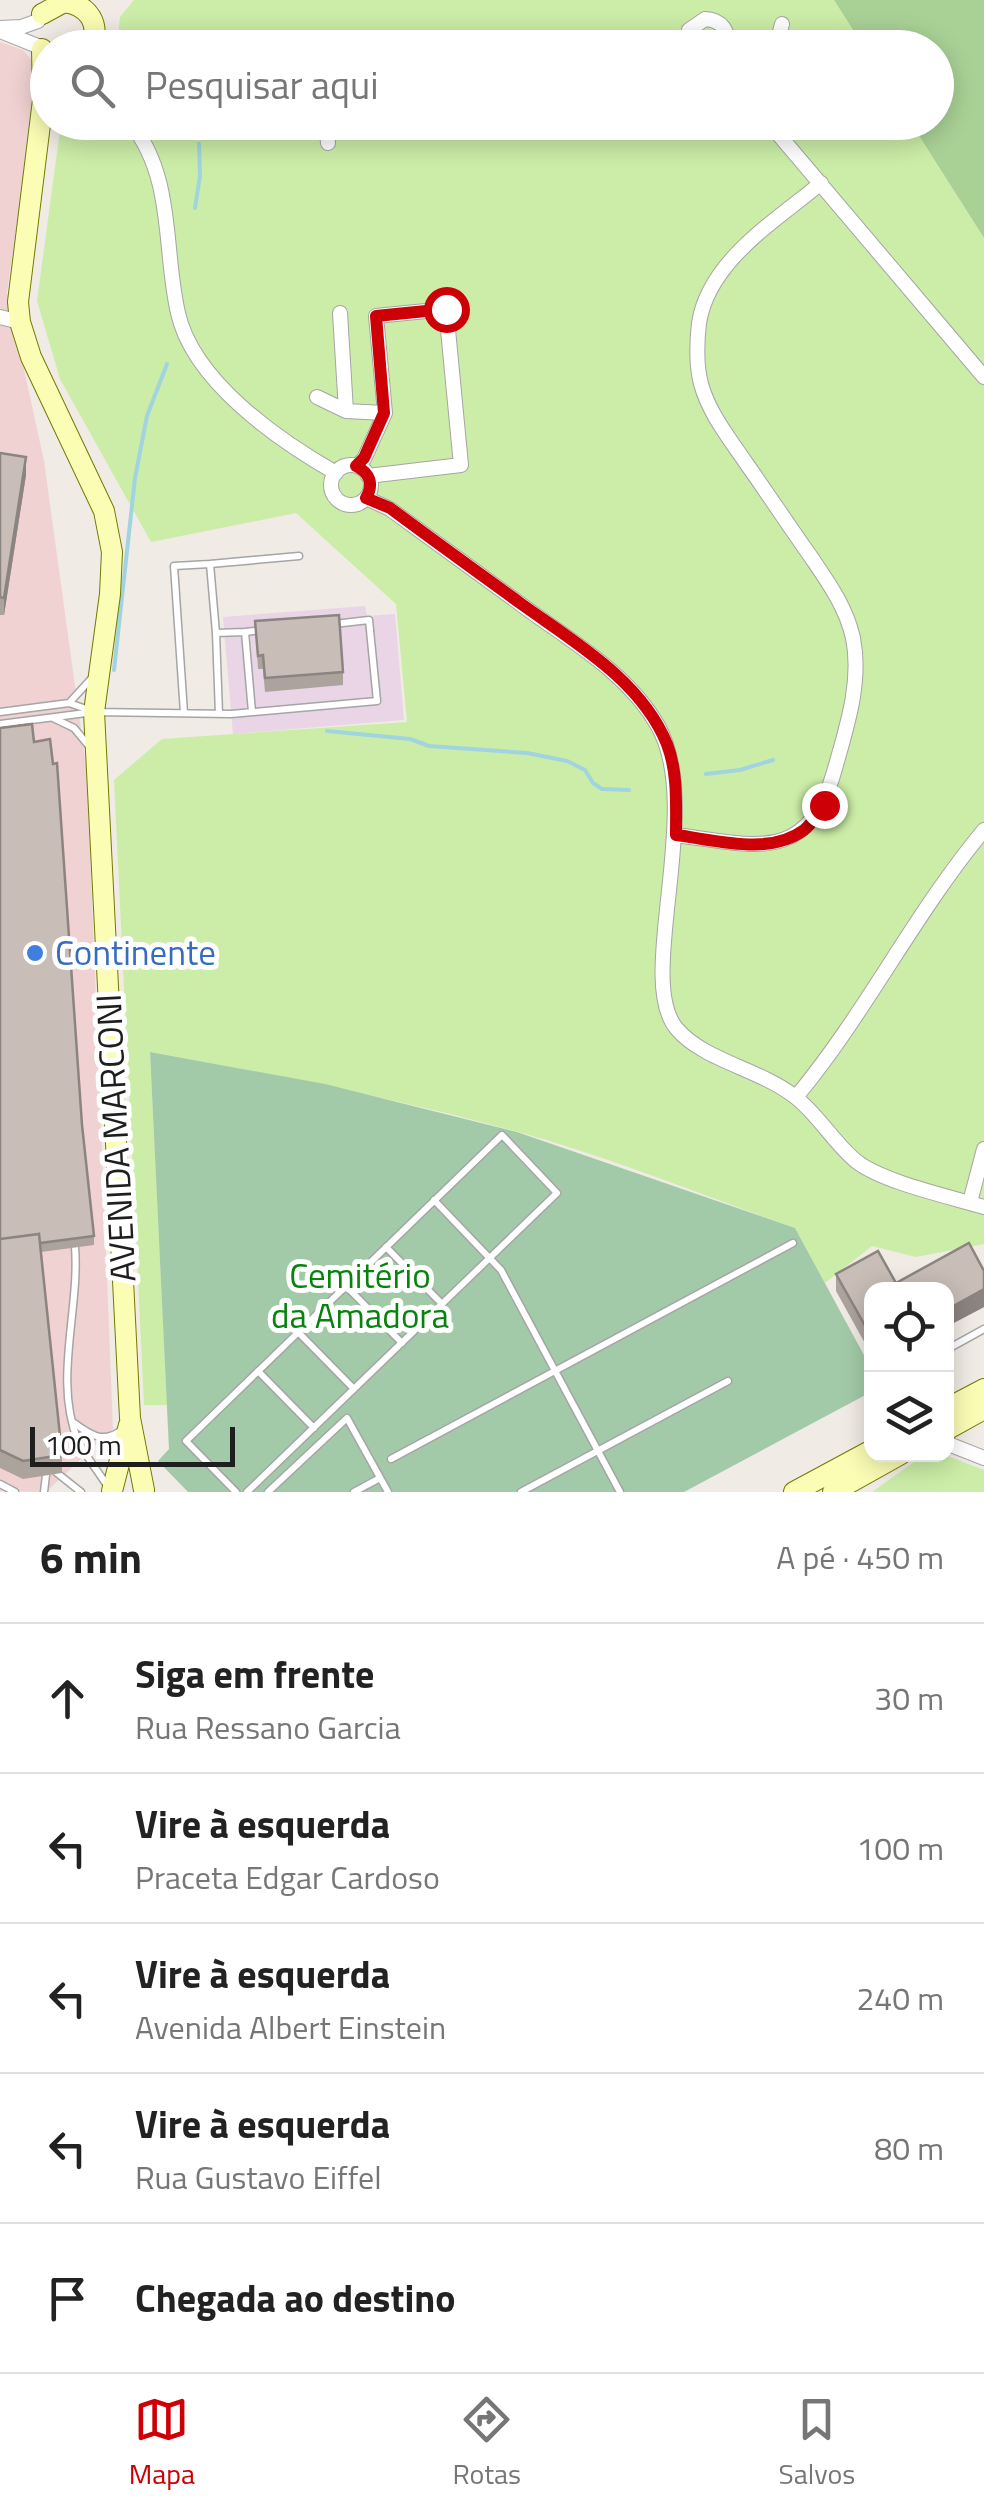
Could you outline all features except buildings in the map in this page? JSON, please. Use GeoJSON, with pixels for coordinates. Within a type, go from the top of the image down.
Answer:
{"type":"FeatureCollection","features":[{"type":"Feature","properties":{"kind":"street"},"geometry":{"type":"LineString","coordinates":[[0,29],[21,26],[64,2],[95,9]]}},
{"type":"Feature","properties":{"kind":"street"},"geometry":{"type":"LineString","coordinates":[[689,30],[705,18],[726,30]]}},
{"type":"Feature","properties":{"kind":"street"},"geometry":{"type":"LineString","coordinates":[[780,30],[782,24]]}},
{"type":"Feature","properties":{"kind":"street"},"geometry":{"type":"LineString","coordinates":[[0,29],[30,44]]}},
{"type":"Feature","properties":{"kind":"street","name":"AVENIDA MARCONI"},"geometry":{"type":"LineString","coordinates":[[39,140],[10,320],[97,493],[109,532],[112,573],[94,712],[130,1418],[145,1491]]}},
{"type":"Feature","properties":{"kind":"street"},"geometry":{"type":"LineString","coordinates":[[142,140],[162,186],[178,316],[202,366],[232,400],[336,472]]}},
{"type":"Feature","properties":{"kind":"street"},"geometry":{"type":"LineString","coordinates":[[328,140],[328,144]]}},
{"type":"Feature","properties":{"kind":"street"},"geometry":{"type":"LineString","coordinates":[[784,140],[984,378]]}},
{"type":"Feature","properties":{"kind":"street"},"geometry":{"type":"LineString","coordinates":[[676,835],[746,844],[779,843],[806,829],[824,805],[848,722],[856,679],[854,651],[837,596],[716,418],[701,383],[698,345],[708,291],[730,260],[821,182]]}},
{"type":"Feature","properties":{"kind":"street"},"geometry":{"type":"LineString","coordinates":[[362,471],[345,466],[336,472],[331,484],[338,500],[356,504],[366,498],[370,487],[362,471],[364,458],[384,413],[376,316],[446,309],[461,465],[362,471]]}},
{"type":"Feature","properties":{"kind":"street"},"geometry":{"type":"LineString","coordinates":[[340,313],[346,411]]}},
{"type":"Feature","properties":{"kind":"street"},"geometry":{"type":"LineString","coordinates":[[317,397],[346,411],[384,413]]}},
{"type":"Feature","properties":{"kind":"street"},"geometry":{"type":"LineString","coordinates":[[366,498],[390,508],[588,652],[644,704],[667,746],[675,774],[676,835],[663,972],[666,1013],[673,1025],[693,1045],[764,1076],[796,1097],[868,1170],[977,1204],[984,1149]]}},
{"type":"Feature","properties":{"kind":"street"},"geometry":{"type":"LineString","coordinates":[[796,1097],[822,1066],[945,877],[984,830]]}},
{"type":"Feature","properties":{"kind":"street"},"geometry":{"type":"LineString","coordinates":[[954,1405],[984,1389]]}},
{"type":"Feature","properties":{"kind":"street"},"geometry":{"type":"LineString","coordinates":[[954,1426],[984,1409]]}},
{"type":"Feature","properties":{"kind":"street","name":"AVENIDA MARCONI"},"geometry":{"type":"LineString","coordinates":[[111,1492],[130,1418]]}},
{"type":"Feature","properties":{"kind":"street"},"geometry":{"type":"LineString","coordinates":[[954,1446],[984,1458]]}},
{"type":"Feature","properties":{"kind":"street"},"geometry":{"type":"LineString","coordinates":[[794,1492],[864,1454]]}},
{"type":"Feature","properties":{"kind":"street"},"geometry":{"type":"LineString","coordinates":[[833,1492],[887,1462]]}},
{"type":"Feature","properties":{"kind":"street"},"geometry":{"type":"LineString","coordinates":[[111,1492],[128,1486],[145,1491]]}},
{"type":"Feature","properties":{"kind":"lane"},"geometry":{"type":"LineString","coordinates":[[184,712],[174,566],[299,556]]}},
{"type":"Feature","properties":{"kind":"lane"},"geometry":{"type":"LineString","coordinates":[[210,564],[218,714]]}},
{"type":"Feature","properties":{"kind":"lane"},"geometry":{"type":"LineString","coordinates":[[0,724],[94,712],[218,714],[376,701],[369,620],[316,625]]}},
{"type":"Feature","properties":{"kind":"lane"},"geometry":{"type":"LineString","coordinates":[[216,633],[280,628]]}},
{"type":"Feature","properties":{"kind":"lane"},"geometry":{"type":"LineString","coordinates":[[245,632],[252,712]]}},
{"type":"Feature","properties":{"kind":"lane"},"geometry":{"type":"LineString","coordinates":[[68,703],[83,691],[98,668]]}},
{"type":"Feature","properties":{"kind":"lane"},"geometry":{"type":"LineString","coordinates":[[0,712],[68,703],[94,712]]}},
{"type":"Feature","properties":{"kind":"lane"},"geometry":{"type":"LineString","coordinates":[[52,718],[78,731],[96,762]]}},
{"type":"Feature","properties":{"kind":"lane"},"geometry":{"type":"LineString","coordinates":[[236,1492],[186,1441],[502,1135],[557,1193],[247,1492]]}},
{"type":"Feature","properties":{"kind":"lane"},"geometry":{"type":"LineString","coordinates":[[434,1200],[501,1270],[620,1492]]}},
{"type":"Feature","properties":{"kind":"lane"},"geometry":{"type":"LineString","coordinates":[[391,1459],[793,1243]]}},
{"type":"Feature","properties":{"kind":"lane"},"geometry":{"type":"LineString","coordinates":[[75,1247],[69,1360],[74,1424],[83,1450],[111,1492]]}},
{"type":"Feature","properties":{"kind":"lane"},"geometry":{"type":"LineString","coordinates":[[386,1247],[442,1304]]}},
{"type":"Feature","properties":{"kind":"lane"},"geometry":{"type":"LineString","coordinates":[[346,1286],[402,1343]]}},
{"type":"Feature","properties":{"kind":"lane"},"geometry":{"type":"LineString","coordinates":[[954,1346],[984,1329]]}},
{"type":"Feature","properties":{"kind":"lane"},"geometry":{"type":"LineString","coordinates":[[298,1332],[354,1389]]}},
{"type":"Feature","properties":{"kind":"lane"},"geometry":{"type":"LineString","coordinates":[[258,1371],[314,1428]]}},
{"type":"Feature","properties":{"kind":"lane"},"geometry":{"type":"LineString","coordinates":[[521,1492],[728,1380]]}},
{"type":"Feature","properties":{"kind":"lane"},"geometry":{"type":"LineString","coordinates":[[74,1424],[88,1434],[111,1437],[130,1418]]}},
{"type":"Feature","properties":{"kind":"lane"},"geometry":{"type":"LineString","coordinates":[[268,1492],[347,1418],[388,1492]]}},
{"type":"Feature","properties":{"kind":"lane"},"geometry":{"type":"LineString","coordinates":[[57,1473],[80,1492]]}},
{"type":"Feature","properties":{"kind":"lane"},"geometry":{"type":"LineString","coordinates":[[44,1492],[46,1474]]}},
{"type":"Feature","properties":{"kind":"lane"},"geometry":{"type":"LineString","coordinates":[[354,1492],[380,1478]]}},
{"type":"Feature","properties":{"kind":"lane"},"geometry":{"type":"LineString","coordinates":[[0,1484],[15,1492]]}},
{"type":"Feature","properties":{"kind":"shaded area"},"geometry":{"type":"Polygon","coordinates":[[[0,42],[23,50],[30,58],[30,135],[7,292],[44,461],[87,773],[113,1429],[46,1492],[0,1491],[0,42]]]}},
{"type":"Feature","properties":{"kind":"shaded area"},"geometry":{"type":"Polygon","coordinates":[[[365,606],[367,616],[395,614],[404,720],[233,734],[223,617],[365,606]]]}},
{"type":"Feature","properties":{"kind":"green space"},"geometry":{"type":"Polygon","coordinates":[[[134,0],[834,0],[853,30],[119,30],[120,17],[134,0]]]}},
{"type":"Feature","properties":{"kind":"green space"},"geometry":{"type":"Polygon","coordinates":[[[834,0],[984,0],[984,238],[922,140],[954,140],[954,30],[853,30],[834,0]]]}},
{"type":"Feature","properties":{"kind":"green space"},"geometry":{"type":"Polygon","coordinates":[[[59,140],[922,140],[984,238],[984,1244],[916,1257],[872,1246],[825,1283],[795,1228],[621,1164],[424,1108],[150,1052],[167,1405],[144,1405],[114,780],[162,739],[407,722],[396,604],[296,513],[151,542],[60,379],[37,301],[59,140]]]}},
{"type":"Feature","properties":{"kind":"green space","name":"Cemitério da Amadora"},"geometry":{"type":"Polygon","coordinates":[[[150,1052],[325,1084],[517,1132],[795,1228],[864,1355],[864,1396],[684,1492],[188,1492],[158,1461],[169,1449],[150,1052]]]}},
{"type":"Feature","properties":{"kind":"green space"},"geometry":{"type":"Polygon","coordinates":[[[954,1458],[984,1470],[984,1492],[872,1492],[914,1462],[954,1462],[954,1458]]]}},
{"type":"Feature","properties":{"kind":"waterway"},"geometry":{"type":"LineString","coordinates":[[195,208],[199,144]]}},
{"type":"Feature","properties":{"kind":"waterway"},"geometry":{"type":"LineString","coordinates":[[114,670],[135,478],[147,416],[167,364]]}},
{"type":"Feature","properties":{"kind":"waterway"},"geometry":{"type":"LineString","coordinates":[[327,731],[410,739],[429,746],[527,753],[567,761],[585,770],[602,789],[629,790]]}},
{"type":"Feature","properties":{"kind":"waterway"},"geometry":{"type":"LineString","coordinates":[[706,774],[740,770],[773,760]]}},
{"type":"Feature","properties":{"kind":"place","name":"Continente"},"geometry":{"type":"Point","coordinates":[35,953]}},
{"type":"Feature","properties":{"kind":"route"},"geometry":{"type":"LineString","coordinates":[[446,309],[376,316],[384,413],[364,458],[356,466],[366,472],[370,481],[366,498],[390,508],[588,652],[644,704],[659,727],[675,774],[676,835],[746,844],[779,843],[806,829],[824,805]]}}]}
